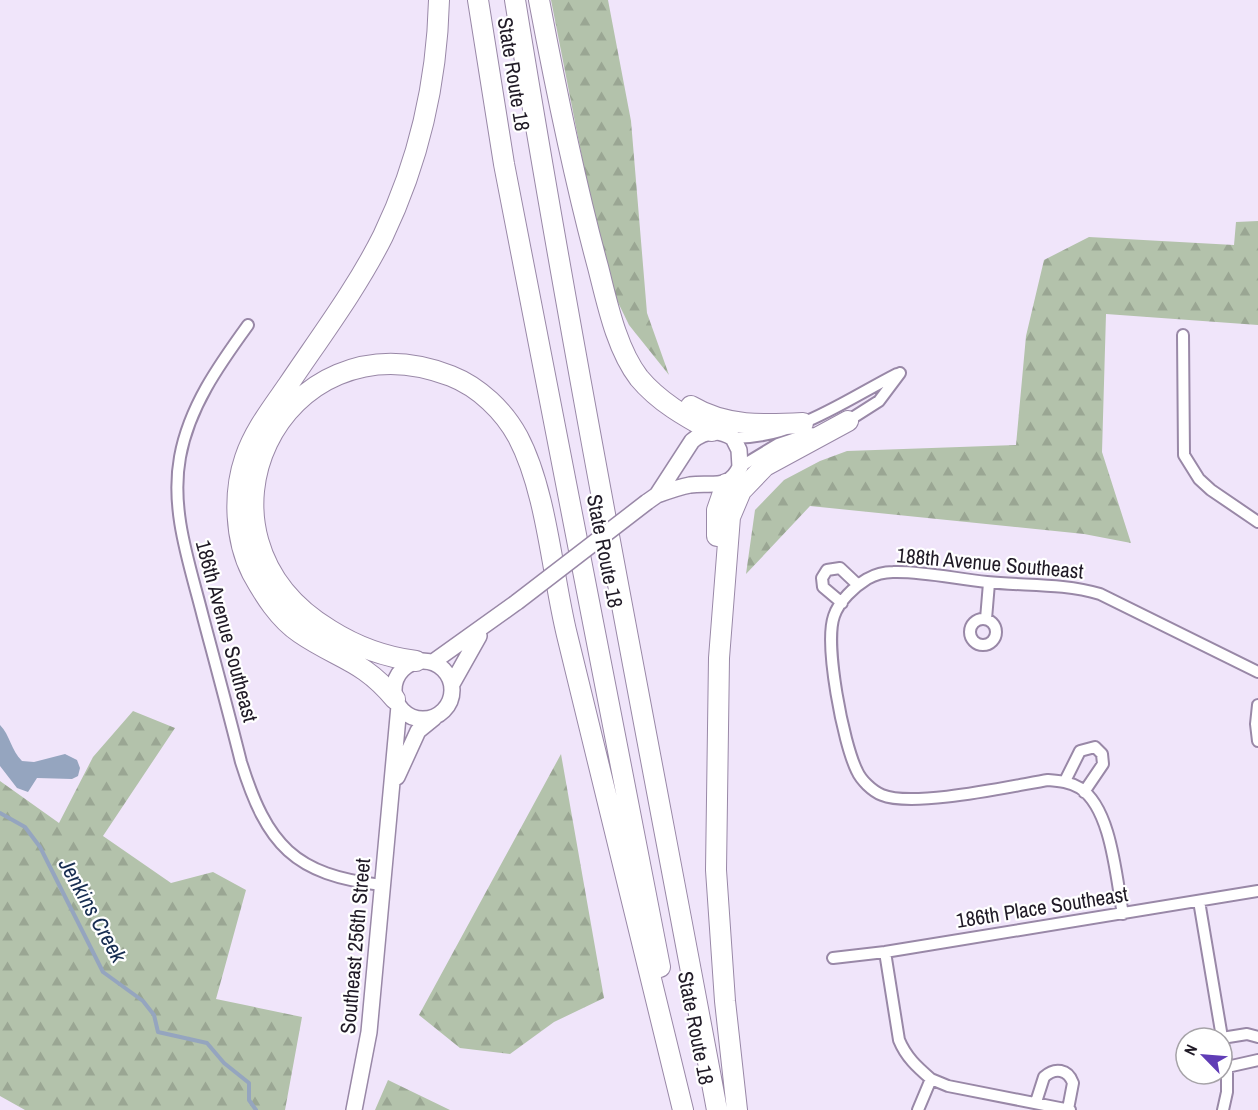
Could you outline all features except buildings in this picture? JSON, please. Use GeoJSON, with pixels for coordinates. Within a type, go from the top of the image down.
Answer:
{"type":"FeatureCollection","features":[{"type":"Feature","properties":{"kind":"highway"},"geometry":{"type":"LineString","coordinates":[[397,703],[371,673],[298,632],[274,607],[246,558],[239,526],[237,501],[244,460],[255,434],[367,265],[406,180],[427,111],[433,78],[439,0]]}},
{"type":"Feature","properties":{"kind":"highway","name":"State Route 18"},"geometry":{"type":"LineString","coordinates":[[478,0],[504,164],[688,1110]]}},
{"type":"Feature","properties":{"kind":"highway","name":"State Route 18"},"geometry":{"type":"LineString","coordinates":[[515,0],[540,154],[717,1110]]}},
{"type":"Feature","properties":{"kind":"highway"},"geometry":{"type":"LineString","coordinates":[[539,0],[581,204],[625,351],[639,377],[678,412],[712,431]]}},
{"type":"Feature","properties":{"kind":"highway"},"geometry":{"type":"LineString","coordinates":[[615,323],[652,374],[671,392],[694,408],[716,417],[742,423],[803,423]]}},
{"type":"Feature","properties":{"kind":"highway"},"geometry":{"type":"LineString","coordinates":[[425,661],[371,651],[346,640],[309,616],[287,596],[279,584],[265,559],[253,524],[252,507],[258,466],[276,427],[308,392],[337,375],[369,364],[410,364],[460,379],[496,408],[513,429],[524,450],[543,517],[562,617],[683,1110]]}},
{"type":"Feature","properties":{"kind":"highway"},"geometry":{"type":"LineString","coordinates":[[738,1110],[725,1001],[716,870],[720,658],[729,517],[741,491],[752,477],[768,464],[848,421]]}},
{"type":"Feature","properties":{"kind":"highway"},"geometry":{"type":"LineString","coordinates":[[720,658],[714,582],[717,510],[726,484]]}},
{"type":"Feature","properties":{"kind":"main road"},"geometry":{"type":"LineString","coordinates":[[486,626],[465,657],[452,684],[449,704],[435,717],[415,718],[397,703],[395,680],[407,665],[425,661],[486,626],[652,499],[692,485],[726,484],[740,467],[739,450],[734,438],[712,431],[692,441],[652,499]]}},
{"type":"Feature","properties":{"kind":"main road"},"geometry":{"type":"LineString","coordinates":[[425,661],[446,670],[452,684]]}},
{"type":"Feature","properties":{"kind":"main road","name":"Southeast 256th Street"},"geometry":{"type":"LineString","coordinates":[[354,1110],[369,1032],[393,786],[397,703]]}},
{"type":"Feature","properties":{"kind":"main road","name":"Southeast 256th Street"},"geometry":{"type":"LineString","coordinates":[[393,786],[418,730],[435,717]]}},
{"type":"Feature","properties":{"kind":"street","name":"186th Avenue Southeast"},"geometry":{"type":"LineString","coordinates":[[249,325],[207,386],[189,425],[180,456],[178,480],[182,535],[241,762],[250,792],[262,815],[279,843],[314,869],[344,880],[382,885]]}},
{"type":"Feature","properties":{"kind":"street"},"geometry":{"type":"LineString","coordinates":[[1183,335],[1182,439],[1184,455],[1192,469],[1210,490],[1258,522]]}},
{"type":"Feature","properties":{"kind":"street"},"geometry":{"type":"LineString","coordinates":[[734,438],[765,436],[803,423],[900,373],[879,401],[848,421],[778,444],[740,467]]}},
{"type":"Feature","properties":{"kind":"street"},"geometry":{"type":"LineString","coordinates":[[842,603],[823,587],[822,578],[827,570],[840,568],[854,589],[834,614],[829,646],[849,750],[857,773],[868,786],[882,795],[915,800],[1048,780],[1065,781],[1082,790],[1106,826],[1123,914]]}},
{"type":"Feature","properties":{"kind":"street","name":"188th Avenue Southeast"},"geometry":{"type":"LineString","coordinates":[[854,589],[870,577],[890,572],[989,583],[1059,586],[1100,594],[1258,672]]}},
{"type":"Feature","properties":{"kind":"street"},"geometry":{"type":"LineString","coordinates":[[986,619],[989,583]]}},
{"type":"Feature","properties":{"kind":"street"},"geometry":{"type":"LineString","coordinates":[[1258,705],[1256,724],[1258,741]]}},
{"type":"Feature","properties":{"kind":"street"},"geometry":{"type":"LineString","coordinates":[[1065,781],[1080,751],[1095,747],[1102,754],[1103,764],[1082,790]]}},
{"type":"Feature","properties":{"kind":"street","name":"186th Place Southeast"},"geometry":{"type":"LineString","coordinates":[[833,958],[885,952],[1258,891]]}},
{"type":"Feature","properties":{"kind":"street"},"geometry":{"type":"LineString","coordinates":[[1199,901],[1220,1026]]}},
{"type":"Feature","properties":{"kind":"street"},"geometry":{"type":"LineString","coordinates":[[885,952],[904,1052],[931,1079],[948,1086],[1069,1110],[1073,1083],[1067,1073],[1054,1070],[1044,1077],[1036,1102]]}},
{"type":"Feature","properties":{"kind":"street"},"geometry":{"type":"LineString","coordinates":[[1234,1036],[1247,1034],[1258,1037]]}},
{"type":"Feature","properties":{"kind":"street"},"geometry":{"type":"LineString","coordinates":[[1234,1065],[1258,1060]]}},
{"type":"Feature","properties":{"kind":"street"},"geometry":{"type":"LineString","coordinates":[[918,1110],[931,1079]]}},
{"type":"Feature","properties":{"kind":"street"},"geometry":{"type":"LineString","coordinates":[[1223,1110],[1227,1086]]}},
{"type":"Feature","properties":{"kind":"green space"},"geometry":{"type":"Polygon","coordinates":[[[551,0],[608,0],[631,121],[647,313],[669,375],[629,325],[611,288],[596,229],[551,0]]]}},
{"type":"Feature","properties":{"kind":"green space"},"geometry":{"type":"Polygon","coordinates":[[[1258,221],[1258,325],[1106,314],[1102,452],[1131,543],[1084,534],[810,506],[746,574],[755,510],[784,480],[820,461],[847,451],[1016,445],[1026,336],[1044,260],[1089,237],[1234,245],[1236,222],[1258,221]]]}},
{"type":"Feature","properties":{"kind":"green space"},"geometry":{"type":"Polygon","coordinates":[[[133,711],[175,728],[103,836],[171,883],[213,872],[246,890],[216,999],[302,1017],[285,1110],[25,1110],[0,1096],[0,781],[59,823],[93,757],[133,711]]]}},
{"type":"Feature","properties":{"kind":"green space"},"geometry":{"type":"Polygon","coordinates":[[[561,754],[604,998],[554,1022],[510,1054],[460,1048],[419,1015],[561,754]]]}},
{"type":"Feature","properties":{"kind":"green space"},"geometry":{"type":"Polygon","coordinates":[[[388,1080],[450,1110],[375,1110],[388,1080]]]}},
{"type":"Feature","properties":{"kind":"water"},"geometry":{"type":"Polygon","coordinates":[[[0,725],[22,761],[34,762],[65,754],[77,760],[80,768],[78,776],[72,779],[37,778],[28,792],[17,788],[0,766],[0,725]]]}},
{"type":"Feature","properties":{"kind":"waterway","name":"Jenkins Creek"},"geometry":{"type":"LineString","coordinates":[[0,813],[25,827],[40,847],[103,972],[143,1001],[154,1015],[158,1032],[207,1043],[224,1063],[249,1083],[249,1100],[256,1110]]}}]}
